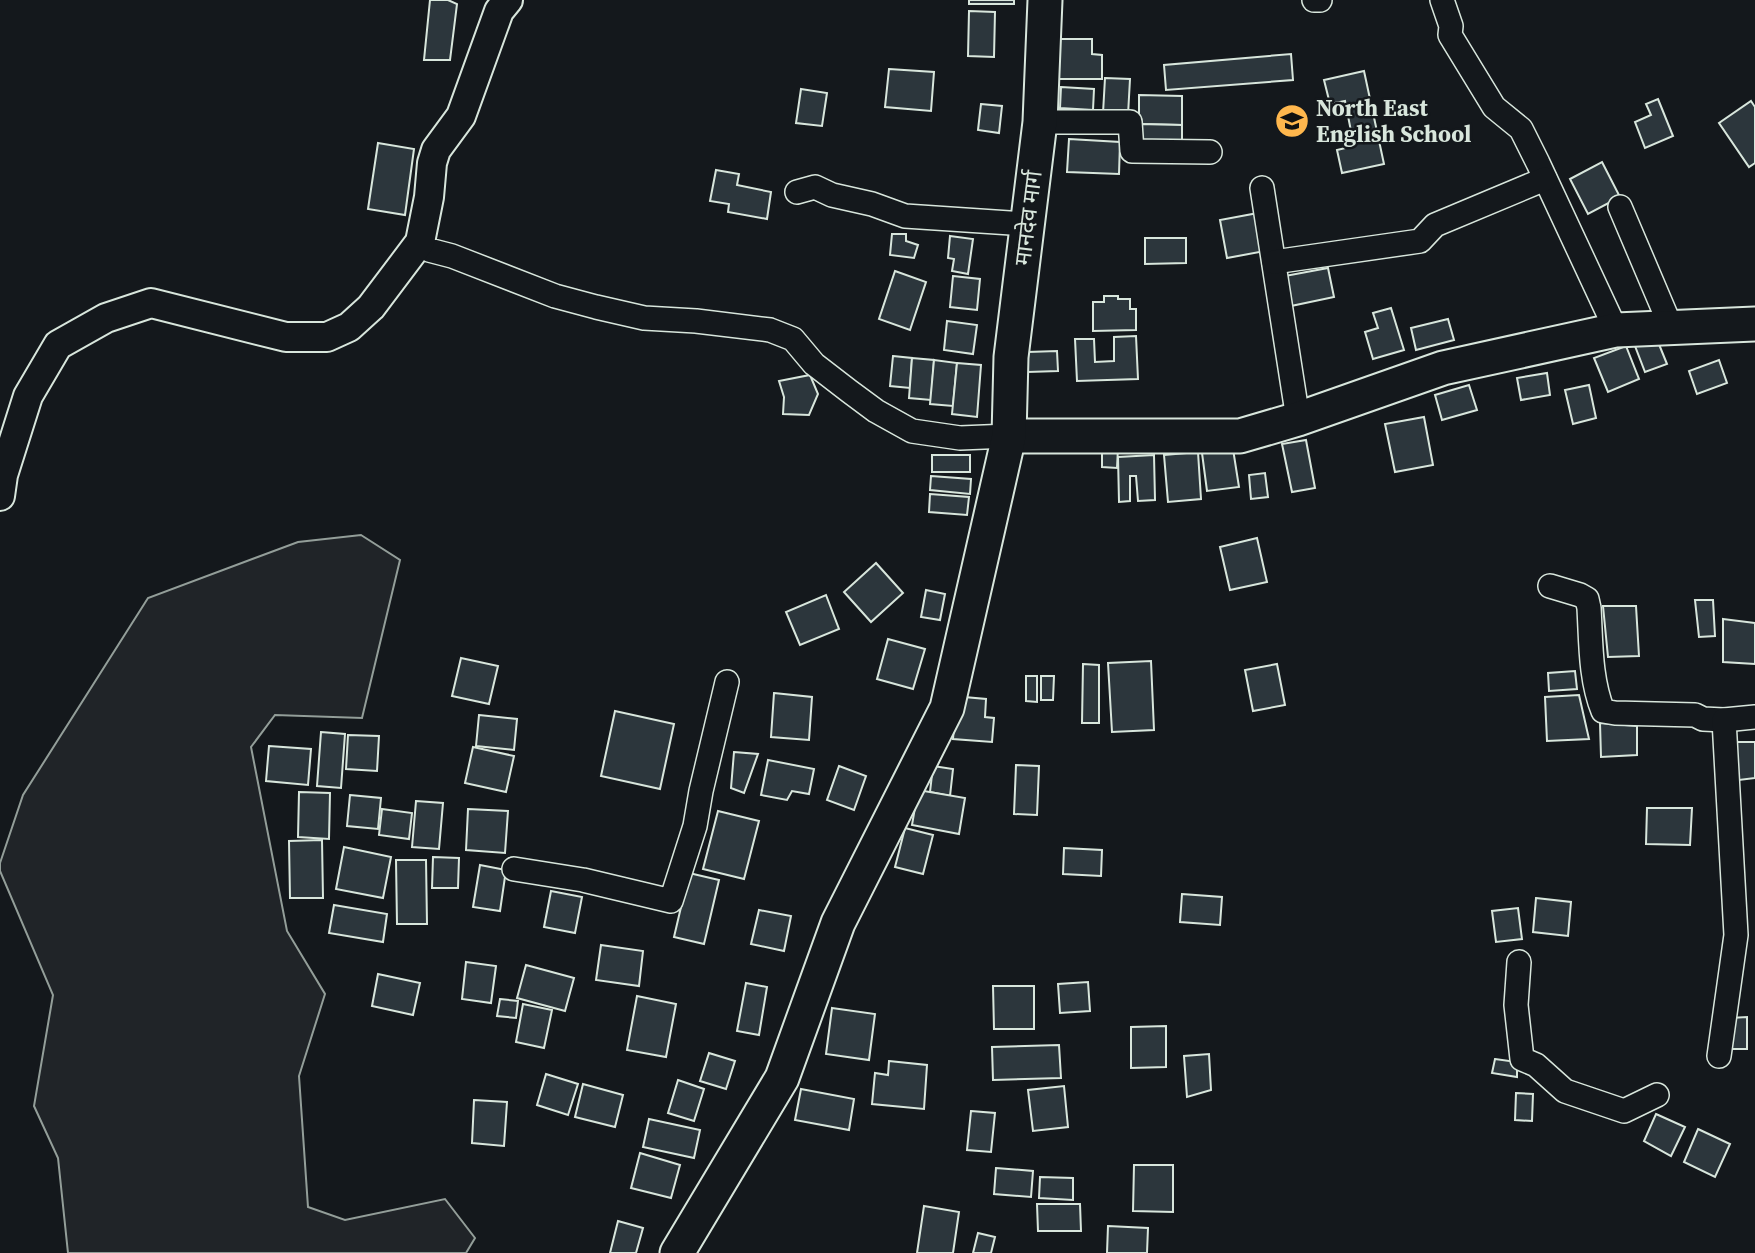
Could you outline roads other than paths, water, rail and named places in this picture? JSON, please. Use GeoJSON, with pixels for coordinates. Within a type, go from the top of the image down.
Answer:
{"type":"FeatureCollection","features":[{"type":"Feature","properties":{"kind":"main road","name":"मानदेव मार्ग"},"geometry":{"type":"LineString","coordinates":[[677,1253],[782,1078],[838,923],[947,708],[1009,436],[1011,357],[1040,122],[1045,0]]}},
{"type":"Feature","properties":{"kind":"main road"},"geometry":{"type":"LineString","coordinates":[[1009,436],[1240,436],[1298,419],[1443,368],[1616,330],[1755,324]]}},
{"type":"Feature","properties":{"kind":"street"},"geometry":{"type":"LineString","coordinates":[[0,496],[3,475],[28,396],[58,345],[106,318],[152,303],[286,337],[327,337],[349,327],[371,307],[420,242],[436,150],[461,116],[499,11],[508,0]]}},
{"type":"Feature","properties":{"kind":"street"},"geometry":{"type":"LineString","coordinates":[[1314,0],[1320,0]]}},
{"type":"Feature","properties":{"kind":"street"},"geometry":{"type":"LineString","coordinates":[[1442,0],[1451,26],[1450,35],[1494,107],[1521,129],[1616,330]]}},
{"type":"Feature","properties":{"kind":"street"},"geometry":{"type":"LineString","coordinates":[[1040,122],[1130,122],[1132,151],[1210,152]]}},
{"type":"Feature","properties":{"kind":"street"},"geometry":{"type":"LineString","coordinates":[[1274,262],[1420,241],[1435,225],[1545,179]]}},
{"type":"Feature","properties":{"kind":"street"},"geometry":{"type":"LineString","coordinates":[[797,192],[815,187],[832,195],[872,204],[905,216],[1027,224]]}},
{"type":"Feature","properties":{"kind":"street"},"geometry":{"type":"LineString","coordinates":[[1262,188],[1298,419]]}},
{"type":"Feature","properties":{"kind":"street"},"geometry":{"type":"LineString","coordinates":[[1620,207],[1671,327]]}},
{"type":"Feature","properties":{"kind":"street"},"geometry":{"type":"LineString","coordinates":[[420,242],[429,250],[452,256],[555,296],[596,307],[644,318],[770,330],[793,338],[814,364],[876,411],[912,431],[960,438],[1009,436]]}},
{"type":"Feature","properties":{"kind":"street"},"geometry":{"type":"LineString","coordinates":[[1550,586],[1587,599],[1592,664],[1603,711],[1695,715],[1703,719],[1724,720],[1755,717]]}},
{"type":"Feature","properties":{"kind":"street"},"geometry":{"type":"LineString","coordinates":[[514,869],[583,880],[671,901],[695,826],[727,682]]}},
{"type":"Feature","properties":{"kind":"street"},"geometry":{"type":"LineString","coordinates":[[1719,1056],[1735,935],[1724,720]]}},
{"type":"Feature","properties":{"kind":"street"},"geometry":{"type":"LineString","coordinates":[[1519,962],[1516,1005],[1522,1059],[1536,1065],[1565,1091],[1624,1111],[1657,1096]]}},
{"type":"Feature","properties":{"kind":"place","name":"North East English School"},"geometry":{"type":"Point","coordinates":[1292,121]}}]}
